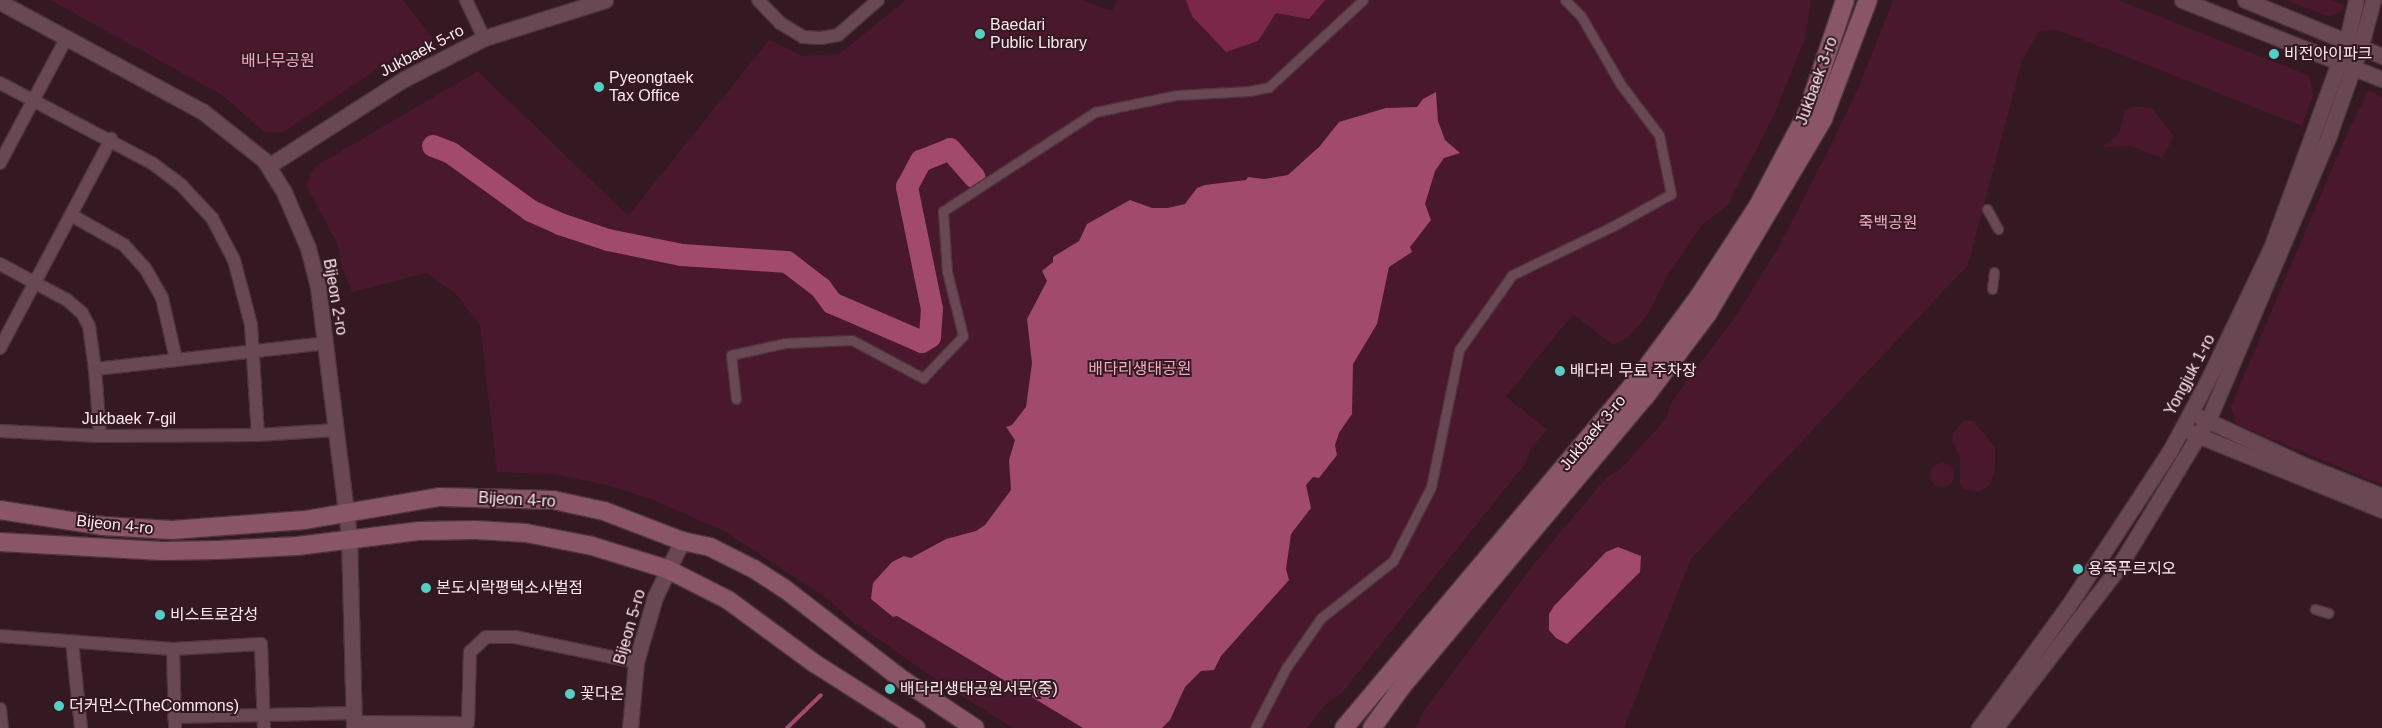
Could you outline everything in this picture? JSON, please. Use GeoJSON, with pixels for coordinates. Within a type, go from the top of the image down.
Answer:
{"type":"FeatureCollection","features":[{"type":"Feature","properties":{"kind":"main road","name":"Jukbaek 3-ro"},"geometry":{"type":"LineString","coordinates":[[1344,728],[1635,383],[1698,298],[1758,206],[1808,113],[1845,0]]}},
{"type":"Feature","properties":{"kind":"main road","name":"Jukbaek 3-ro"},"geometry":{"type":"LineString","coordinates":[[1372,728],[1646,396],[1708,313],[1823,119],[1868,0]]}},
{"type":"Feature","properties":{"kind":"main road","name":"Bijeon 4-ro"},"geometry":{"type":"LineString","coordinates":[[0,510],[104,526],[172,530],[296,521],[440,497],[553,500],[639,522],[682,541],[710,547],[785,589],[900,678],[975,728]]}},
{"type":"Feature","properties":{"kind":"main road","name":"Bijeon 4-ro"},"geometry":{"type":"LineString","coordinates":[[0,542],[162,551],[297,546],[349,537],[475,530],[526,533],[636,557],[667,569],[728,600],[814,662],[916,728]]}},
{"type":"Feature","properties":{"kind":"main road"},"geometry":{"type":"LineString","coordinates":[[1383,728],[1385,710]]}},
{"type":"Feature","properties":{"kind":"street"},"geometry":{"type":"LineString","coordinates":[[466,0],[484,38]]}},
{"type":"Feature","properties":{"kind":"street","name":"Jukbaek 5-ro"},"geometry":{"type":"LineString","coordinates":[[270,165],[404,79],[484,38],[605,0]]}},
{"type":"Feature","properties":{"kind":"street"},"geometry":{"type":"LineString","coordinates":[[758,0],[780,23],[803,37],[821,38],[838,34],[878,0]]}},
{"type":"Feature","properties":{"kind":"street"},"geometry":{"type":"LineString","coordinates":[[736,399],[731,355],[785,343],[852,340],[923,378],[963,336],[947,272],[943,211],[1095,112],[1178,95],[1249,91],[1268,86],[1363,0]]}},
{"type":"Feature","properties":{"kind":"street"},"geometry":{"type":"LineString","coordinates":[[1255,728],[1286,668],[1321,618],[1393,561],[1431,487],[1459,350],[1512,275],[1671,194],[1658,135],[1621,86],[1581,16],[1565,0]]}},
{"type":"Feature","properties":{"kind":"street"},"geometry":{"type":"LineString","coordinates":[[2182,0],[2382,79]]}},
{"type":"Feature","properties":{"kind":"street"},"geometry":{"type":"LineString","coordinates":[[2245,0],[2354,42],[2382,56]]}},
{"type":"Feature","properties":{"kind":"street","name":"Yongjuk 1-ro"},"geometry":{"type":"LineString","coordinates":[[1979,728],[2068,606],[2182,428],[2271,248],[2339,61],[2354,42],[2356,0]]}},
{"type":"Feature","properties":{"kind":"street"},"geometry":{"type":"LineString","coordinates":[[1996,728],[2118,568],[2208,420],[2258,308],[2354,67],[2354,42],[2373,0]]}},
{"type":"Feature","properties":{"kind":"street","name":"Bijeon 2-ro"},"geometry":{"type":"LineString","coordinates":[[0,2],[202,111],[270,165],[308,248],[318,287],[347,512],[354,721]]}},
{"type":"Feature","properties":{"kind":"street"},"geometry":{"type":"LineString","coordinates":[[0,163],[35,101],[67,37]]}},
{"type":"Feature","properties":{"kind":"street"},"geometry":{"type":"LineString","coordinates":[[0,83],[111,139],[182,186],[212,218],[234,260],[253,349],[260,435]]}},
{"type":"Feature","properties":{"kind":"street"},"geometry":{"type":"LineString","coordinates":[[0,348],[111,139]]}},
{"type":"Feature","properties":{"kind":"street"},"geometry":{"type":"LineString","coordinates":[[1987,209],[1998,230]]}},
{"type":"Feature","properties":{"kind":"street"},"geometry":{"type":"LineString","coordinates":[[71,215],[124,246],[145,268],[162,298],[176,359]]}},
{"type":"Feature","properties":{"kind":"street"},"geometry":{"type":"LineString","coordinates":[[0,264],[67,300],[82,313],[88,326],[95,369],[100,436]]}},
{"type":"Feature","properties":{"kind":"street"},"geometry":{"type":"LineString","coordinates":[[1992,289],[1994,272]]}},
{"type":"Feature","properties":{"kind":"street"},"geometry":{"type":"LineString","coordinates":[[95,369],[253,349],[326,343]]}},
{"type":"Feature","properties":{"kind":"street"},"geometry":{"type":"LineString","coordinates":[[2190,412],[2304,465],[2382,496]]}},
{"type":"Feature","properties":{"kind":"street"},"geometry":{"type":"LineString","coordinates":[[2182,428],[2382,510]]}},
{"type":"Feature","properties":{"kind":"street","name":"Jukbaek 7-gil"},"geometry":{"type":"LineString","coordinates":[[0,431],[100,436],[260,435],[336,430]]}},
{"type":"Feature","properties":{"kind":"street","name":"Bijeon 5-ro"},"geometry":{"type":"LineString","coordinates":[[630,728],[636,662],[667,569],[682,541]]}},
{"type":"Feature","properties":{"kind":"street"},"geometry":{"type":"LineString","coordinates":[[2315,609],[2328,613]]}},
{"type":"Feature","properties":{"kind":"street"},"geometry":{"type":"LineString","coordinates":[[0,636],[173,649],[261,644],[263,722]]}},
{"type":"Feature","properties":{"kind":"street"},"geometry":{"type":"LineString","coordinates":[[173,649],[175,722],[354,721],[468,725],[470,652],[486,637],[515,637],[636,662]]}},
{"type":"Feature","properties":{"kind":"street"},"geometry":{"type":"LineString","coordinates":[[72,642],[81,728]]}},
{"type":"Feature","properties":{"kind":"street"},"geometry":{"type":"LineString","coordinates":[[0,709],[2,728]]}},
{"type":"Feature","properties":{"kind":"green space","name":"배나무공원"},"geometry":{"type":"Polygon","coordinates":[[[50,0],[403,0],[435,41],[403,52],[282,133],[264,132],[222,95],[50,0]]]}},
{"type":"Feature","properties":{"kind":"green space","name":"배다리생태공원"},"geometry":{"type":"Polygon","coordinates":[[[906,0],[1081,0],[1112,11],[1117,0],[1811,0],[1805,39],[1773,117],[1727,206],[1702,225],[1666,278],[1649,313],[1629,337],[1613,345],[1573,314],[1506,397],[1547,429],[1531,449],[1525,464],[1342,693],[1327,703],[1307,728],[1013,728],[944,685],[852,621],[826,598],[726,532],[651,499],[610,486],[554,474],[497,472],[480,325],[455,293],[427,273],[352,292],[341,265],[338,245],[306,185],[314,167],[478,71],[628,216],[769,40],[803,56],[839,54],[906,0]]]}},
{"type":"Feature","properties":{"kind":"green space","name":"죽백공원"},"geometry":{"type":"Polygon","coordinates":[[[1893,0],[2118,0],[2310,76],[2313,95],[2302,126],[2076,37],[2056,30],[2039,31],[2022,61],[1968,265],[1691,559],[1624,728],[1416,728],[1423,712],[1533,565],[1606,478],[1621,468],[1665,420],[1673,400],[1736,315],[1776,252],[1830,147],[1860,84],[1893,0]]]}},
{"type":"Feature","properties":{"kind":"green space"},"geometry":{"type":"Polygon","coordinates":[[[2286,0],[2331,0],[2344,5],[2343,10],[2330,17],[2286,0]]]}},
{"type":"Feature","properties":{"kind":"green space"},"geometry":{"type":"Polygon","coordinates":[[[2369,90],[2382,97],[2382,485],[2236,424],[2231,406],[2346,136],[2369,90]]]}},
{"type":"Feature","properties":{"kind":"green space"},"geometry":{"type":"Polygon","coordinates":[[[2134,106],[2152,108],[2174,136],[2162,158],[2131,146],[2102,147],[2119,134],[2124,112],[2134,106]]]}},
{"type":"Feature","properties":{"kind":"green space"},"geometry":{"type":"Polygon","coordinates":[[[1964,420],[1974,421],[1995,448],[1995,471],[1991,484],[1980,492],[1963,489],[1960,484],[1960,457],[1952,441],[1953,433],[1964,420]]]}},
{"type":"Feature","properties":{"kind":"green space"},"geometry":{"type":"Polygon","coordinates":[[[1942,463],[1947,464],[1953,470],[1953,480],[1947,486],[1942,487],[1937,486],[1931,480],[1930,475],[1931,470],[1937,464],[1942,463]]]}},
{"type":"Feature","properties":{"kind":"shaded area"},"geometry":{"type":"Polygon","coordinates":[[[1186,0],[1325,0],[1309,19],[1276,13],[1258,41],[1226,52],[1192,16],[1186,0]]]}},
{"type":"Feature","properties":{"kind":"shaded area"},"geometry":{"type":"Polygon","coordinates":[[[1436,92],[1438,121],[1445,140],[1460,153],[1444,158],[1435,171],[1425,204],[1431,220],[1410,247],[1412,252],[1389,267],[1377,324],[1353,364],[1352,414],[1339,433],[1335,445],[1337,455],[1319,478],[1313,477],[1306,485],[1311,508],[1291,534],[1286,569],[1289,580],[1221,656],[1214,670],[1201,671],[1185,687],[1170,720],[1162,728],[1083,728],[909,623],[897,616],[893,617],[871,599],[873,583],[892,562],[904,556],[911,558],[946,539],[976,531],[985,525],[1011,490],[1009,460],[1015,440],[1006,427],[1012,425],[1026,407],[1032,363],[1027,319],[1047,281],[1042,271],[1053,262],[1053,257],[1079,241],[1087,224],[1130,200],[1152,208],[1168,208],[1185,204],[1197,188],[1205,185],[1246,180],[1248,177],[1264,179],[1288,175],[1320,146],[1339,122],[1386,108],[1417,107],[1423,99],[1436,92]]]}},
{"type":"Feature","properties":{"kind":"shaded area"},"geometry":{"type":"Polygon","coordinates":[[[1618,547],[1641,556],[1640,572],[1567,644],[1556,638],[1549,630],[1549,614],[1554,606],[1606,552],[1618,547]]]}},
{"type":"Feature","properties":{"kind":"waterway"},"geometry":{"type":"LineString","coordinates":[[433,146],[451,153],[531,211],[560,224],[608,240],[682,255],[787,262],[821,288],[832,303],[922,342],[930,337],[932,309],[907,187],[921,161],[950,149],[974,177]]}},
{"type":"Feature","properties":{"kind":"waterway"},"geometry":{"type":"LineString","coordinates":[[787,728],[821,695]]}},
{"type":"Feature","properties":{"kind":"place","name":"Baedari Public Library"},"geometry":{"type":"Point","coordinates":[980,34]}},
{"type":"Feature","properties":{"kind":"place","name":"비전아이파크"},"geometry":{"type":"Point","coordinates":[2274,54]}},
{"type":"Feature","properties":{"kind":"place","name":"Pyeongtaek Tax Office"},"geometry":{"type":"Point","coordinates":[599,87]}},
{"type":"Feature","properties":{"kind":"place","name":"배다리 무료 주차장"},"geometry":{"type":"Point","coordinates":[1560,371]}},
{"type":"Feature","properties":{"kind":"place","name":"용죽푸르지오"},"geometry":{"type":"Point","coordinates":[2078,569]}},
{"type":"Feature","properties":{"kind":"place","name":"본도시락평택소사벌점"},"geometry":{"type":"Point","coordinates":[426,588]}},
{"type":"Feature","properties":{"kind":"place","name":"비스트로감성"},"geometry":{"type":"Point","coordinates":[160,615]}},
{"type":"Feature","properties":{"kind":"place","name":"배다리생태공원서문(중)"},"geometry":{"type":"Point","coordinates":[890,689]}},
{"type":"Feature","properties":{"kind":"place","name":"꽃다온"},"geometry":{"type":"Point","coordinates":[570,694]}},
{"type":"Feature","properties":{"kind":"place","name":"더커먼스(TheCommons)"},"geometry":{"type":"Point","coordinates":[59,706]}}]}
